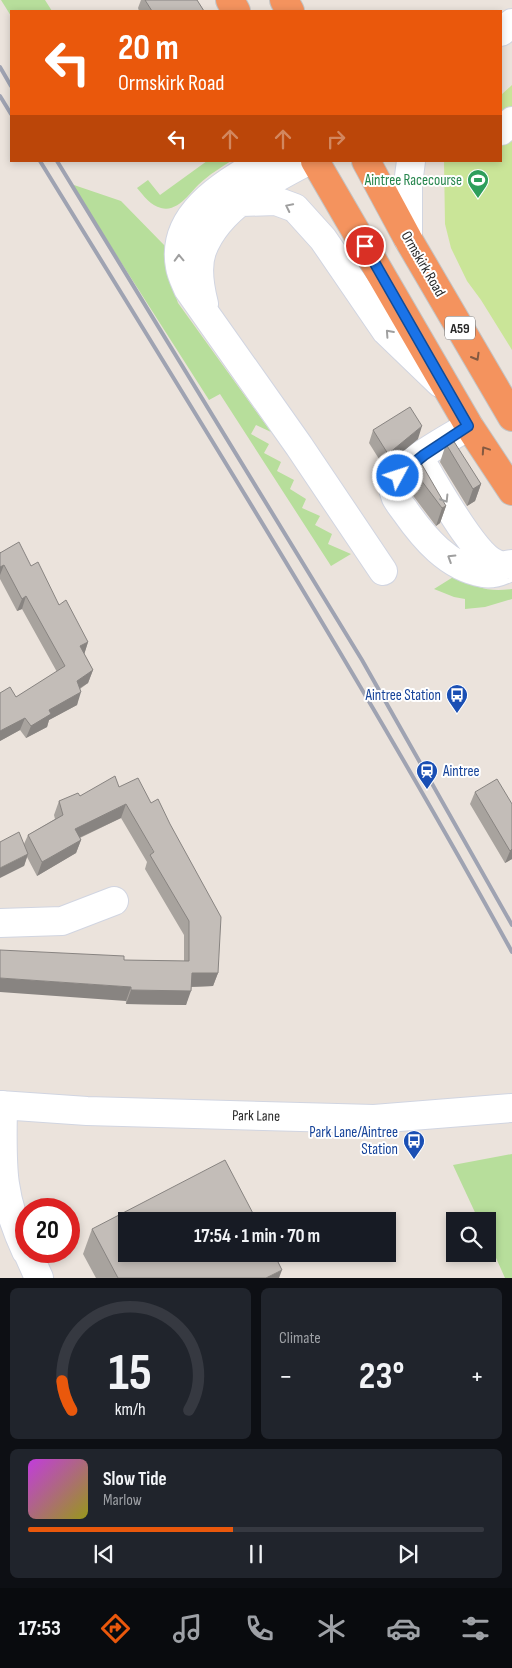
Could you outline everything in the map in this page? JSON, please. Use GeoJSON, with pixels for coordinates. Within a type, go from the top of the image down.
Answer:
{"type":"FeatureCollection","features":[{"type":"Feature","properties":{"kind":"highway"},"geometry":{"type":"LineString","coordinates":[[316,162],[468,426],[512,491]]}},
{"type":"Feature","properties":{"kind":"highway","name":"Ormskirk Road"},"geometry":{"type":"LineString","coordinates":[[367,162],[408,239],[512,418]]}},
{"type":"Feature","properties":{"kind":"street"},"geometry":{"type":"LineString","coordinates":[[294,0],[303,10]]}},
{"type":"Feature","properties":{"kind":"street"},"geometry":{"type":"LineString","coordinates":[[502,31],[512,23]]}},
{"type":"Feature","properties":{"kind":"street"},"geometry":{"type":"LineString","coordinates":[[502,129],[512,121]]}},
{"type":"Feature","properties":{"kind":"street"},"geometry":{"type":"LineString","coordinates":[[261,162],[231,180],[207,198],[187,222],[179,246],[180,267],[188,289],[299,446],[383,571]]}},
{"type":"Feature","properties":{"kind":"street"},"geometry":{"type":"LineString","coordinates":[[207,316],[200,285],[202,252],[216,227],[241,202],[265,185],[306,162]]}},
{"type":"Feature","properties":{"kind":"street"},"geometry":{"type":"LineString","coordinates":[[408,239],[408,184],[411,162]]}},
{"type":"Feature","properties":{"kind":"street"},"geometry":{"type":"LineString","coordinates":[[241,202],[276,201],[295,208],[324,239],[386,331],[449,392]]}},
{"type":"Feature","properties":{"kind":"street"},"geometry":{"type":"LineString","coordinates":[[468,426],[420,458],[398,476],[394,484],[394,495],[417,529],[431,544],[449,558],[469,569],[485,574],[501,572],[512,565]]}},
{"type":"Feature","properties":{"kind":"street"},"geometry":{"type":"LineString","coordinates":[[420,458],[473,544],[486,558],[497,564],[512,565]]}},
{"type":"Feature","properties":{"kind":"street"},"geometry":{"type":"LineString","coordinates":[[0,923],[62,922],[114,901]]}},
{"type":"Feature","properties":{"kind":"street"},"geometry":{"type":"LineString","coordinates":[[2,1105],[4,1185],[15,1228]]}},
{"type":"Feature","properties":{"kind":"street","name":"Park Lane"},"geometry":{"type":"LineString","coordinates":[[2,1105],[87,1111],[374,1119],[512,1108]]}},
{"type":"Feature","properties":{"kind":"street"},"geometry":{"type":"LineString","coordinates":[[32,1263],[39,1278]]}},
{"type":"Feature","properties":{"kind":"green space"},"geometry":{"type":"Polygon","coordinates":[[[1,0],[45,0],[51,10],[10,10],[10,14],[1,0]]]}},
{"type":"Feature","properties":{"kind":"green space","name":"Aintree Racecourse"},"geometry":{"type":"Polygon","coordinates":[[[512,85],[512,350],[467,281],[451,248],[445,224],[444,162],[502,162],[502,94],[512,85]]]}},
{"type":"Feature","properties":{"kind":"green space"},"geometry":{"type":"Polygon","coordinates":[[[206,162],[229,162],[208,176],[180,203],[168,209],[154,205],[137,188],[148,180],[160,195],[206,162]]]}},
{"type":"Feature","properties":{"kind":"green space"},"geometry":{"type":"Polygon","coordinates":[[[71,184],[121,201],[165,246],[168,253],[171,283],[178,303],[271,432],[256,425],[251,434],[269,444],[264,453],[281,462],[277,471],[294,480],[290,489],[306,499],[302,508],[320,516],[315,525],[332,534],[328,544],[351,554],[331,566],[220,394],[209,400],[71,184]]]}},
{"type":"Feature","properties":{"kind":"green space"},"geometry":{"type":"Polygon","coordinates":[[[458,574],[477,586],[490,590],[512,589],[512,599],[485,607],[465,609],[465,599],[434,589],[458,574]]]}},
{"type":"Feature","properties":{"kind":"green space"},"geometry":{"type":"Polygon","coordinates":[[[512,1154],[512,1278],[505,1278],[496,1258],[496,1212],[475,1212],[453,1165],[512,1154]]]}},
{"type":"Feature","properties":{"kind":"building"},"geometry":{"type":"Polygon","coordinates":[[[145,0],[197,0],[203,10],[151,10],[145,0]]]}},
{"type":"Feature","properties":{"kind":"building"},"geometry":{"type":"Polygon","coordinates":[[[410,407],[422,426],[388,454],[373,430],[410,407]]]}},
{"type":"Feature","properties":{"kind":"building"},"geometry":{"type":"Polygon","coordinates":[[[453,440],[481,484],[473,489],[446,444],[453,440]]]}},
{"type":"Feature","properties":{"kind":"building"},"geometry":{"type":"Polygon","coordinates":[[[421,463],[446,506],[442,508],[415,471],[421,463]]]}},
{"type":"Feature","properties":{"kind":"building"},"geometry":{"type":"Polygon","coordinates":[[[19,542],[31,566],[38,562],[59,605],[66,600],[88,642],[80,646],[93,670],[77,681],[81,692],[49,710],[51,714],[31,726],[25,718],[0,731],[0,693],[10,687],[16,697],[65,666],[26,596],[22,599],[4,565],[0,567],[0,553],[19,542]]]}},
{"type":"Feature","properties":{"kind":"building"},"geometry":{"type":"Polygon","coordinates":[[[115,776],[119,787],[138,778],[151,803],[158,799],[221,917],[218,973],[192,973],[191,991],[131,990],[131,987],[0,978],[0,950],[124,956],[124,960],[189,961],[189,921],[150,855],[154,852],[126,804],[75,829],[81,840],[42,862],[28,835],[63,815],[59,801],[78,793],[80,796],[115,776]]]}},
{"type":"Feature","properties":{"kind":"building"},"geometry":{"type":"Polygon","coordinates":[[[497,779],[512,804],[512,849],[510,851],[475,792],[497,779]]]}},
{"type":"Feature","properties":{"kind":"building"},"geometry":{"type":"Polygon","coordinates":[[[19,832],[28,854],[0,868],[0,842],[19,832]]]}},
{"type":"Feature","properties":{"kind":"building"},"geometry":{"type":"Polygon","coordinates":[[[225,1160],[252,1212],[125,1212],[225,1160]]]}},
{"type":"Feature","properties":{"kind":"building"},"geometry":{"type":"Polygon","coordinates":[[[118,1216],[118,1262],[278,1262],[282,1270],[266,1278],[118,1278],[92,1229],[118,1216]]]}},
{"type":"Feature","properties":{"kind":"railway"},"geometry":{"type":"LineString","coordinates":[[0,67],[10,84]]}},
{"type":"Feature","properties":{"kind":"railway"},"geometry":{"type":"LineString","coordinates":[[0,96],[10,112]]}},
{"type":"Feature","properties":{"kind":"railway"},"geometry":{"type":"LineString","coordinates":[[41,162],[340,653],[512,952]]}},
{"type":"Feature","properties":{"kind":"railway"},"geometry":{"type":"LineString","coordinates":[[58,162],[362,660],[512,925]]}},
{"type":"Feature","properties":{"kind":"place","name":"Aintree Racecourse"},"geometry":{"type":"Point","coordinates":[478,199]}},
{"type":"Feature","properties":{"kind":"place","name":"Aintree Station"},"geometry":{"type":"Point","coordinates":[457,714]}},
{"type":"Feature","properties":{"kind":"place","name":"Aintree"},"geometry":{"type":"Point","coordinates":[427,790]}},
{"type":"Feature","properties":{"kind":"place","name":"Park Lane/Aintree Station"},"geometry":{"type":"Point","coordinates":[414,1160]}},
{"type":"Feature","properties":{"kind":"route"},"geometry":{"type":"LineString","coordinates":[[365,246],[468,426],[410,464],[398,476]]}}]}
